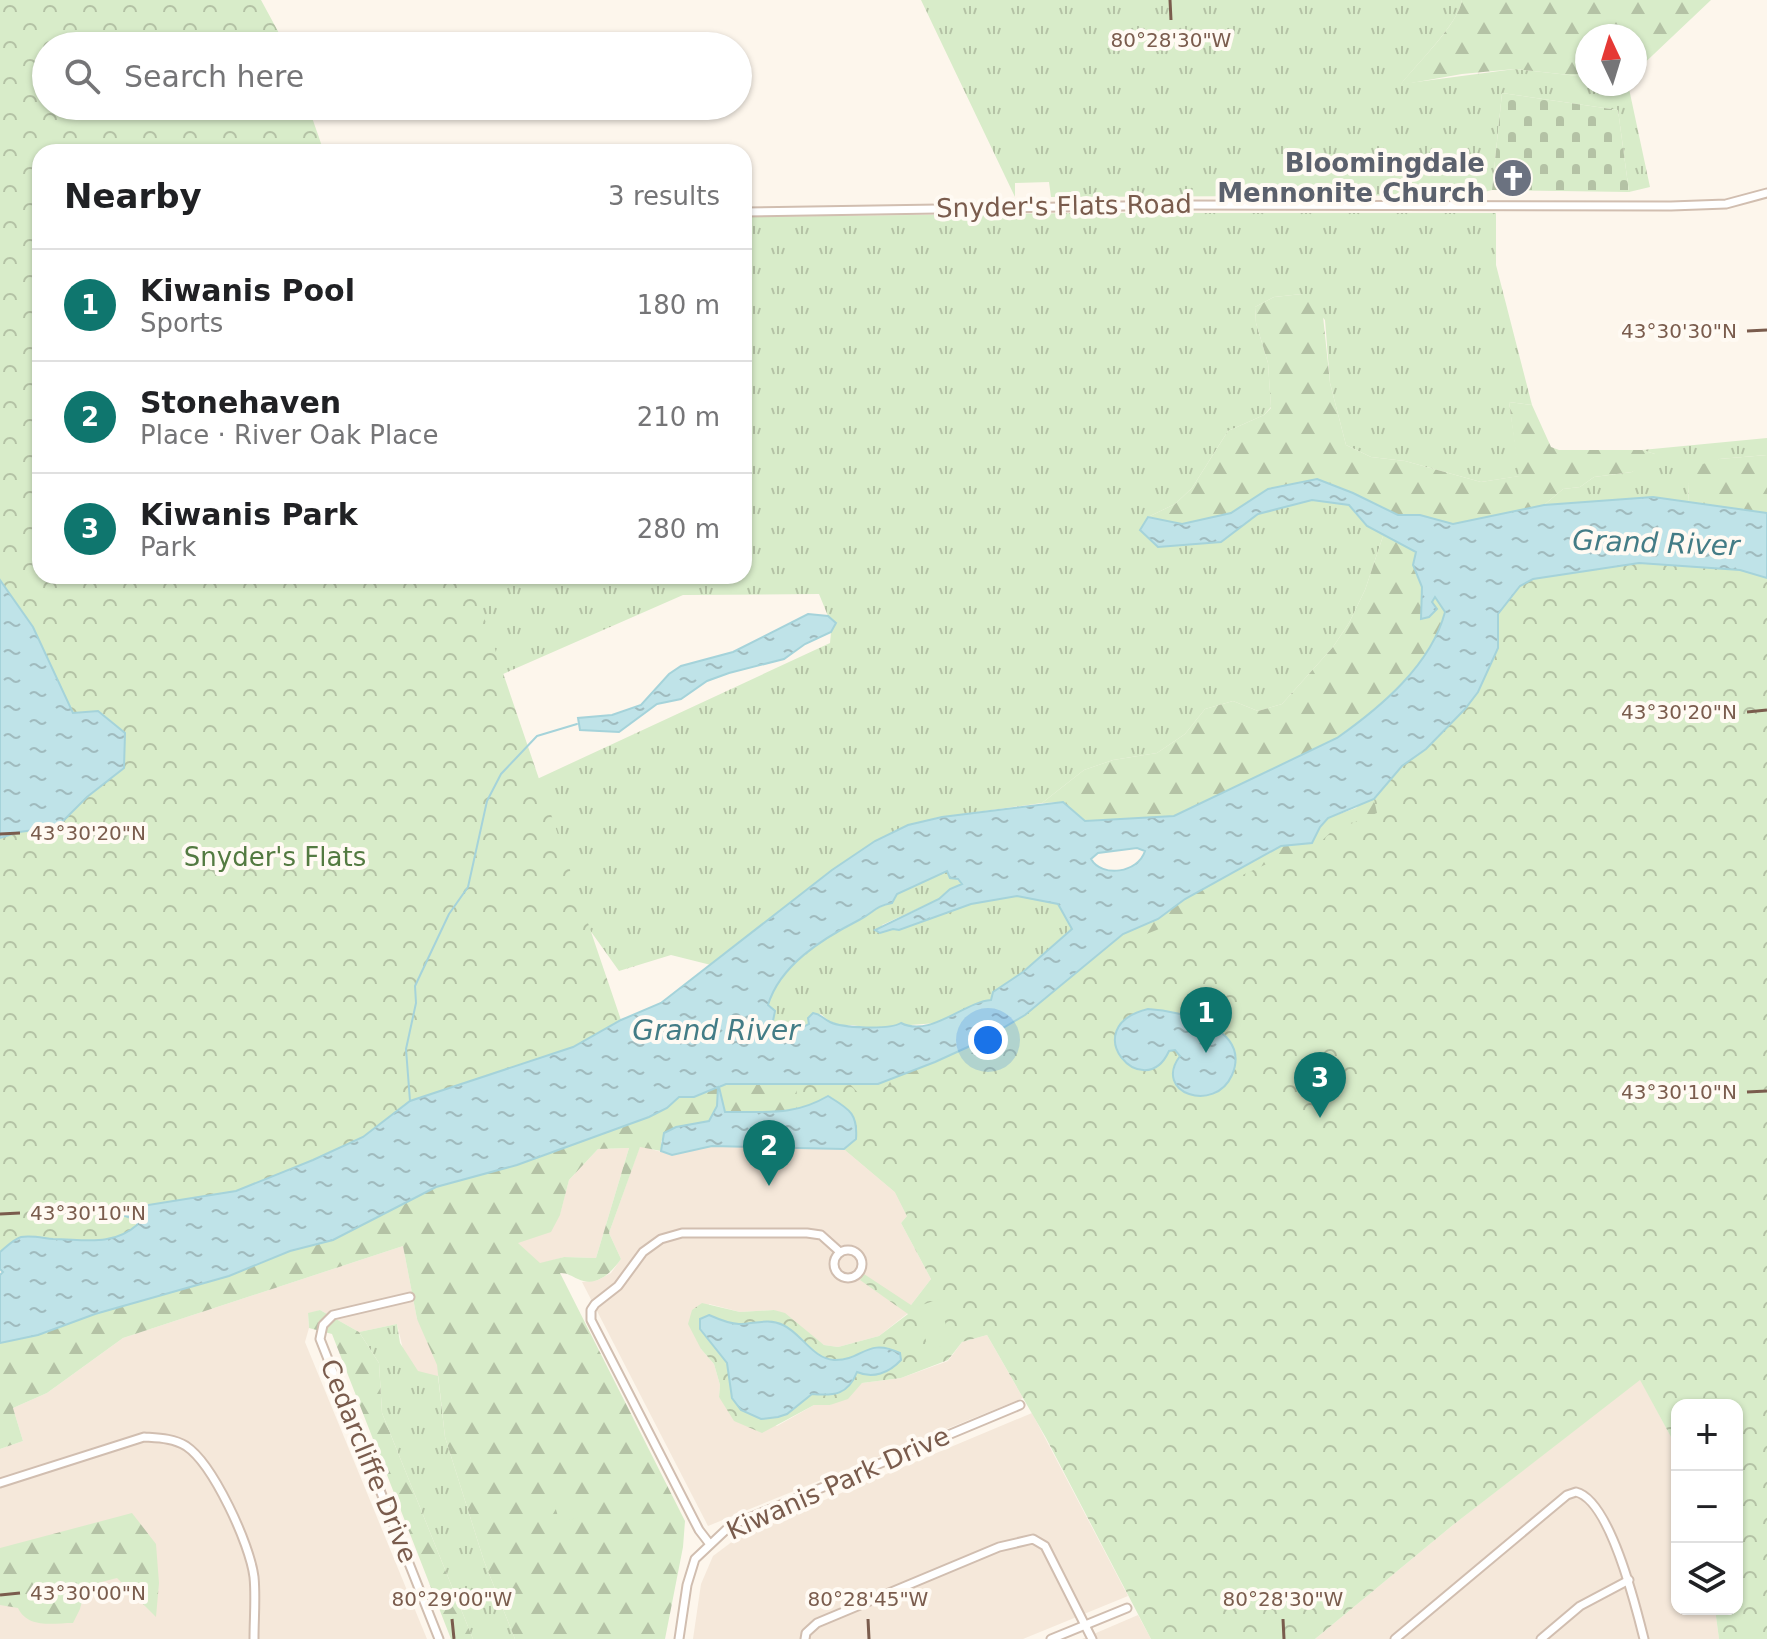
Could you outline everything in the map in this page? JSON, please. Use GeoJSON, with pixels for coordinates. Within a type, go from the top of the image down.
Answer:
{"type":"FeatureCollection","features":[{"type":"Feature","properties":{"kind":"street","name":"Snyder's Flats Road"},"geometry":{"type":"LineString","coordinates":[[752,212],[1184,205],[1671,206],[1726,204],[1767,193]]}},
{"type":"Feature","properties":{"kind":"street"},"geometry":{"type":"LineString","coordinates":[[709,1543],[699,1530],[591,1320],[591,1310],[618,1286],[643,1252],[661,1239],[682,1233],[807,1233],[821,1235],[840,1252]]}},
{"type":"Feature","properties":{"kind":"street"},"geometry":{"type":"LineString","coordinates":[[849,1250],[860,1257],[861,1271],[854,1277],[840,1277],[834,1269],[834,1260],[840,1252],[849,1250]]}},
{"type":"Feature","properties":{"kind":"street","name":"Cedarcliffe Drive"},"geometry":{"type":"LineString","coordinates":[[410,1297],[333,1315],[323,1325],[320,1339],[439,1639]]}},
{"type":"Feature","properties":{"kind":"street","name":"Kiwanis Park Drive"},"geometry":{"type":"LineString","coordinates":[[679,1639],[687,1585],[695,1559],[730,1526],[1020,1405]]}},
{"type":"Feature","properties":{"kind":"street"},"geometry":{"type":"LineString","coordinates":[[0,1483],[144,1437],[167,1438],[186,1446],[211,1473],[249,1552],[255,1592],[254,1639]]}},
{"type":"Feature","properties":{"kind":"street"},"geometry":{"type":"LineString","coordinates":[[1395,1639],[1567,1495],[1576,1492],[1592,1501],[1600,1514],[1629,1580],[1644,1639]]}},
{"type":"Feature","properties":{"kind":"street"},"geometry":{"type":"LineString","coordinates":[[805,1639],[806,1633],[817,1623],[999,1547],[1033,1539],[1045,1546],[1092,1639]]}},
{"type":"Feature","properties":{"kind":"street"},"geometry":{"type":"LineString","coordinates":[[1541,1639],[1580,1606],[1629,1580]]}},
{"type":"Feature","properties":{"kind":"street"},"geometry":{"type":"LineString","coordinates":[[1051,1639],[1127,1608]]}},
{"type":"Feature","properties":{"kind":"shaded area"},"geometry":{"type":"Polygon","coordinates":[[[640,1146],[672,1155],[712,1146],[844,1149],[895,1192],[907,1216],[901,1223],[931,1279],[908,1313],[879,1336],[838,1347],[824,1345],[774,1310],[740,1312],[709,1304],[701,1349],[714,1364],[720,1385],[719,1397],[777,1426],[814,1405],[830,1405],[862,1383],[901,1378],[948,1361],[962,1342],[987,1335],[1023,1398],[708,1526],[582,1282],[598,1280],[611,1273],[621,1259],[609,1233],[640,1146]]]}},
{"type":"Feature","properties":{"kind":"shaded area"},"geometry":{"type":"Polygon","coordinates":[[[629,1148],[596,1258],[564,1257],[495,1277],[484,1205],[560,1214],[569,1180],[598,1149],[629,1148]]]}},
{"type":"Feature","properties":{"kind":"shaded area"},"geometry":{"type":"Polygon","coordinates":[[[403,1246],[417,1319],[455,1370],[438,1376],[410,1379],[397,1324],[359,1332],[320,1310],[308,1314],[309,1328],[305,1342],[427,1639],[0,1639],[0,1449],[23,1441],[13,1408],[47,1393],[123,1338],[403,1246]]]}},
{"type":"Feature","properties":{"kind":"shaded area"},"geometry":{"type":"Polygon","coordinates":[[[1640,1379],[1671,1437],[1671,1615],[1716,1615],[1719,1639],[1315,1639],[1453,1525],[1640,1379]]]}},
{"type":"Feature","properties":{"kind":"shaded area"},"geometry":{"type":"Polygon","coordinates":[[[1032,1413],[1128,1596],[1023,1639],[693,1639],[701,1584],[713,1556],[741,1535],[1032,1413]]]}},
{"type":"Feature","properties":{"kind":"shaded area"},"geometry":{"type":"Polygon","coordinates":[[[1138,1615],[1151,1639],[1082,1639],[1138,1615]]]}},
{"type":"Feature","properties":{"kind":"green space","name":"Snyder's Flats"},"geometry":{"type":"Polygon","coordinates":[[[0,0],[261,0],[278,32],[32,32],[32,120],[313,120],[321,144],[32,144],[32,584],[473,584],[621,1020],[573,1047],[410,1101],[363,1137],[236,1191],[123,1209],[137,1220],[137,1225],[117,1236],[86,1240],[25,1236],[0,1252],[0,0]]]}},
{"type":"Feature","properties":{"kind":"green space"},"geometry":{"type":"Polygon","coordinates":[[[921,0],[1462,0],[1445,32],[1401,84],[1515,69],[1575,76],[1575,96],[1631,96],[1650,187],[1629,192],[1618,110],[1502,93],[1492,190],[1473,195],[1051,197],[1049,182],[1015,183],[1015,197],[921,0]]]}},
{"type":"Feature","properties":{"kind":"green space"},"geometry":{"type":"Polygon","coordinates":[[[1462,0],[1711,0],[1647,61],[1647,24],[1575,24],[1575,76],[1515,69],[1400,85],[1445,32],[1462,0]]]}},
{"type":"Feature","properties":{"kind":"green space"},"geometry":{"type":"Polygon","coordinates":[[[1502,93],[1618,110],[1629,192],[1492,190],[1502,93]]]}},
{"type":"Feature","properties":{"kind":"green space"},"geometry":{"type":"Polygon","coordinates":[[[1496,213],[1496,265],[1532,405],[1509,402],[1520,476],[1481,482],[1405,461],[1371,457],[1346,445],[1330,383],[1325,320],[1302,294],[1274,297],[1255,307],[1256,323],[1268,363],[1271,407],[1264,415],[1228,431],[1192,488],[1175,504],[1148,517],[1221,542],[1258,514],[1312,500],[1349,505],[1367,526],[1384,533],[1365,590],[1349,623],[1333,647],[1282,704],[1258,711],[1233,701],[1205,709],[1185,734],[1157,753],[1113,760],[1084,770],[1042,803],[908,825],[875,841],[832,870],[711,965],[671,955],[619,971],[587,926],[534,818],[535,780],[830,643],[836,623],[828,616],[819,594],[683,595],[503,674],[120,584],[752,584],[752,217],[1496,213]]]}},
{"type":"Feature","properties":{"kind":"green space"},"geometry":{"type":"Polygon","coordinates":[[[1302,294],[1321,297],[1330,383],[1346,445],[1371,457],[1405,461],[1481,482],[1519,476],[1509,402],[1532,405],[1551,447],[1559,450],[1642,450],[1655,454],[1654,461],[1632,472],[1594,477],[1580,487],[1563,489],[1544,505],[1453,524],[1420,515],[1398,515],[1317,479],[1268,489],[1232,513],[1182,524],[1148,517],[1175,504],[1192,488],[1228,431],[1264,415],[1271,408],[1268,363],[1256,323],[1255,307],[1274,297],[1302,294]]]}},
{"type":"Feature","properties":{"kind":"green space"},"geometry":{"type":"Polygon","coordinates":[[[1767,438],[1767,455],[1719,459],[1688,484],[1689,504],[1653,497],[1544,505],[1563,489],[1580,487],[1594,477],[1632,472],[1655,454],[1642,450],[1767,438]]]}},
{"type":"Feature","properties":{"kind":"green space"},"geometry":{"type":"Polygon","coordinates":[[[1767,455],[1767,513],[1689,504],[1688,484],[1693,467],[1719,459],[1767,455]]]}},
{"type":"Feature","properties":{"kind":"green space"},"geometry":{"type":"Polygon","coordinates":[[[1384,533],[1416,552],[1416,574],[1422,587],[1421,618],[1434,596],[1445,612],[1428,650],[1416,667],[1387,698],[1354,726],[1337,738],[1174,816],[1085,821],[1063,802],[1042,803],[1084,770],[1113,760],[1157,753],[1185,734],[1205,709],[1233,701],[1258,711],[1282,704],[1333,647],[1349,623],[1365,590],[1384,533]]]}},
{"type":"Feature","properties":{"kind":"green space"},"geometry":{"type":"Polygon","coordinates":[[[1639,563],[1740,570],[1767,578],[1767,1639],[1719,1639],[1716,1615],[1743,1615],[1743,1399],[1671,1399],[1671,1437],[1640,1380],[1453,1525],[1315,1639],[1151,1639],[1046,1438],[987,1335],[962,1342],[948,1360],[901,1378],[862,1383],[848,1399],[830,1405],[814,1405],[762,1433],[734,1421],[719,1397],[720,1385],[714,1364],[701,1349],[688,1324],[692,1310],[702,1303],[740,1312],[774,1310],[785,1313],[824,1345],[838,1347],[879,1336],[908,1314],[860,1280],[864,1274],[911,1305],[931,1279],[901,1223],[907,1216],[895,1192],[844,1149],[856,1139],[828,1097],[796,1111],[797,1084],[850,1084],[861,1096],[986,1050],[1044,1009],[1114,947],[1164,927],[1236,878],[1284,856],[1312,850],[1331,832],[1377,813],[1374,799],[1402,766],[1426,749],[1478,692],[1498,648],[1498,614],[1520,585],[1533,579],[1639,563]]]}},
{"type":"Feature","properties":{"kind":"green space"},"geometry":{"type":"Polygon","coordinates":[[[1767,578],[907,1216],[895,1192],[844,1149],[856,1139],[796,1111],[763,1114],[724,1112],[719,1091],[717,1106],[709,1121],[676,1127],[661,1141],[661,1151],[640,1147],[609,1233],[621,1259],[608,1274],[591,1282],[560,1273],[685,1521],[665,1639],[515,1639],[484,1561],[445,1437],[437,1365],[417,1319],[403,1246],[123,1338],[47,1393],[13,1408],[23,1441],[0,1449],[0,1343],[38,1335],[95,1314],[229,1276],[290,1251],[333,1240],[436,1187],[517,1165],[649,1117],[667,1108],[679,1097],[694,1097],[726,1084],[878,1084],[1025,1015],[1123,934],[1158,919],[1184,899],[1281,846],[1312,843],[1328,818],[1356,808],[1477,692],[1498,648],[1767,578]],[[629,1148],[598,1149],[569,1180],[560,1215],[551,1232],[518,1243],[540,1263],[564,1257],[596,1258],[629,1148]]]}},
{"type":"Feature","properties":{"kind":"green space"},"geometry":{"type":"Polygon","coordinates":[[[947,871],[962,884],[939,899],[882,925],[880,933],[899,930],[971,904],[1017,896],[1058,904],[1072,928],[1023,972],[1007,982],[991,1000],[937,1023],[870,1028],[842,1026],[821,1014],[808,1018],[809,1024],[791,1031],[772,1027],[770,996],[785,971],[796,961],[834,934],[892,903],[897,894],[947,871]]]}},
{"type":"Feature","properties":{"kind":"green space"},"geometry":{"type":"Polygon","coordinates":[[[939,1299],[950,1341],[947,1345],[930,1348],[919,1306],[939,1299]]]}},
{"type":"Feature","properties":{"kind":"green space"},"geometry":{"type":"Polygon","coordinates":[[[320,1310],[359,1332],[379,1363],[382,1413],[473,1639],[451,1639],[332,1334],[309,1328],[308,1313],[320,1310]]]}},
{"type":"Feature","properties":{"kind":"green space"},"geometry":{"type":"Polygon","coordinates":[[[397,1324],[400,1343],[418,1371],[438,1376],[445,1437],[484,1561],[515,1639],[473,1639],[382,1413],[379,1363],[359,1332],[397,1324]]]}},
{"type":"Feature","properties":{"kind":"green space"},"geometry":{"type":"Polygon","coordinates":[[[569,1473],[582,1516],[560,1523],[547,1480],[569,1473]]]}},
{"type":"Feature","properties":{"kind":"green space"},"geometry":{"type":"Polygon","coordinates":[[[132,1513],[156,1544],[159,1583],[156,1617],[117,1578],[86,1586],[73,1623],[35,1622],[22,1615],[18,1608],[0,1605],[0,1548],[132,1513]]]}},
{"type":"Feature","properties":{"kind":"water","name":"Grand River"},"geometry":{"type":"Polygon","coordinates":[[[1317,479],[1398,515],[1420,515],[1453,524],[1544,505],[1653,497],[1767,513],[1767,578],[1740,570],[1639,563],[1533,579],[1520,586],[1498,614],[1498,648],[1478,692],[1465,709],[1426,749],[1402,766],[1374,799],[1328,818],[1312,843],[1281,846],[1185,899],[1158,919],[1123,934],[1025,1015],[981,1041],[935,1062],[878,1084],[726,1084],[719,1087],[725,1112],[790,1110],[828,1096],[847,1108],[854,1117],[856,1139],[844,1149],[712,1146],[672,1155],[661,1151],[664,1133],[676,1127],[709,1121],[717,1106],[718,1087],[694,1097],[679,1097],[667,1108],[649,1117],[517,1165],[436,1187],[333,1240],[290,1251],[229,1276],[95,1314],[38,1335],[0,1343],[0,1275],[3,1272],[0,1269],[0,1252],[16,1239],[29,1236],[97,1240],[118,1236],[137,1225],[137,1220],[125,1216],[123,1209],[236,1191],[363,1137],[410,1101],[573,1047],[621,1020],[661,1003],[832,870],[875,841],[908,825],[942,817],[1063,802],[1085,821],[1174,816],[1337,738],[1387,698],[1416,667],[1428,650],[1445,612],[1435,597],[1432,602],[1437,609],[1429,617],[1421,619],[1422,587],[1413,565],[1416,552],[1367,526],[1349,505],[1312,500],[1258,514],[1221,542],[1158,547],[1140,530],[1148,517],[1182,524],[1231,513],[1268,489],[1317,479]],[[1137,848],[1098,853],[1091,859],[1103,869],[1120,870],[1141,858],[1145,851],[1137,848]],[[947,871],[897,894],[892,903],[878,908],[804,955],[774,991],[768,1005],[775,1011],[772,1026],[781,1025],[782,1030],[791,1031],[809,1024],[808,1018],[813,1013],[836,1024],[855,1027],[887,1027],[901,1023],[924,1026],[935,1023],[991,1000],[993,992],[1023,972],[1072,929],[1058,904],[1017,896],[971,904],[899,930],[880,933],[875,930],[939,899],[962,884],[958,879],[950,878],[947,871]]]}},
{"type":"Feature","properties":{"kind":"water"},"geometry":{"type":"Polygon","coordinates":[[[0,580],[33,627],[73,713],[98,711],[125,733],[124,768],[87,797],[57,827],[0,838],[0,580]]]}},
{"type":"Feature","properties":{"kind":"water"},"geometry":{"type":"Polygon","coordinates":[[[808,614],[828,616],[836,623],[831,632],[805,644],[784,659],[707,681],[681,699],[657,704],[619,732],[580,730],[578,718],[612,715],[641,705],[669,674],[681,666],[733,652],[808,614]]]}},
{"type":"Feature","properties":{"kind":"water"},"geometry":{"type":"Polygon","coordinates":[[[1148,1009],[1194,1018],[1223,1034],[1232,1045],[1235,1059],[1232,1075],[1224,1087],[1213,1094],[1201,1096],[1180,1089],[1174,1080],[1173,1069],[1180,1056],[1175,1050],[1169,1051],[1158,1066],[1145,1070],[1132,1067],[1121,1057],[1116,1045],[1117,1031],[1127,1018],[1148,1009]]]}},
{"type":"Feature","properties":{"kind":"water"},"geometry":{"type":"Polygon","coordinates":[[[709,1315],[735,1324],[766,1322],[783,1325],[827,1359],[844,1359],[879,1347],[900,1353],[901,1360],[880,1374],[857,1372],[845,1390],[827,1395],[812,1394],[787,1414],[761,1419],[741,1410],[732,1398],[727,1363],[700,1329],[700,1319],[709,1315]]]}},
{"type":"Feature","properties":{"kind":"waterway"},"geometry":{"type":"LineString","coordinates":[[410,1101],[406,1049],[416,1003],[415,986],[449,914],[468,887],[487,801],[501,774],[537,736],[577,724]]}},
{"type":"Feature","properties":{"kind":"place","name":"Bloomingdale Mennonite Church"},"geometry":{"type":"Point","coordinates":[1513,178]}},
{"type":"Feature","properties":{"kind":"place","name":"Kiwanis Pool"},"geometry":{"type":"Point","coordinates":[1206,1053]}},
{"type":"Feature","properties":{"kind":"place","name":"Kiwanis Park"},"geometry":{"type":"Point","coordinates":[1320,1118]}},
{"type":"Feature","properties":{"kind":"place","name":"Stonehaven"},"geometry":{"type":"Point","coordinates":[769,1186]}}]}
